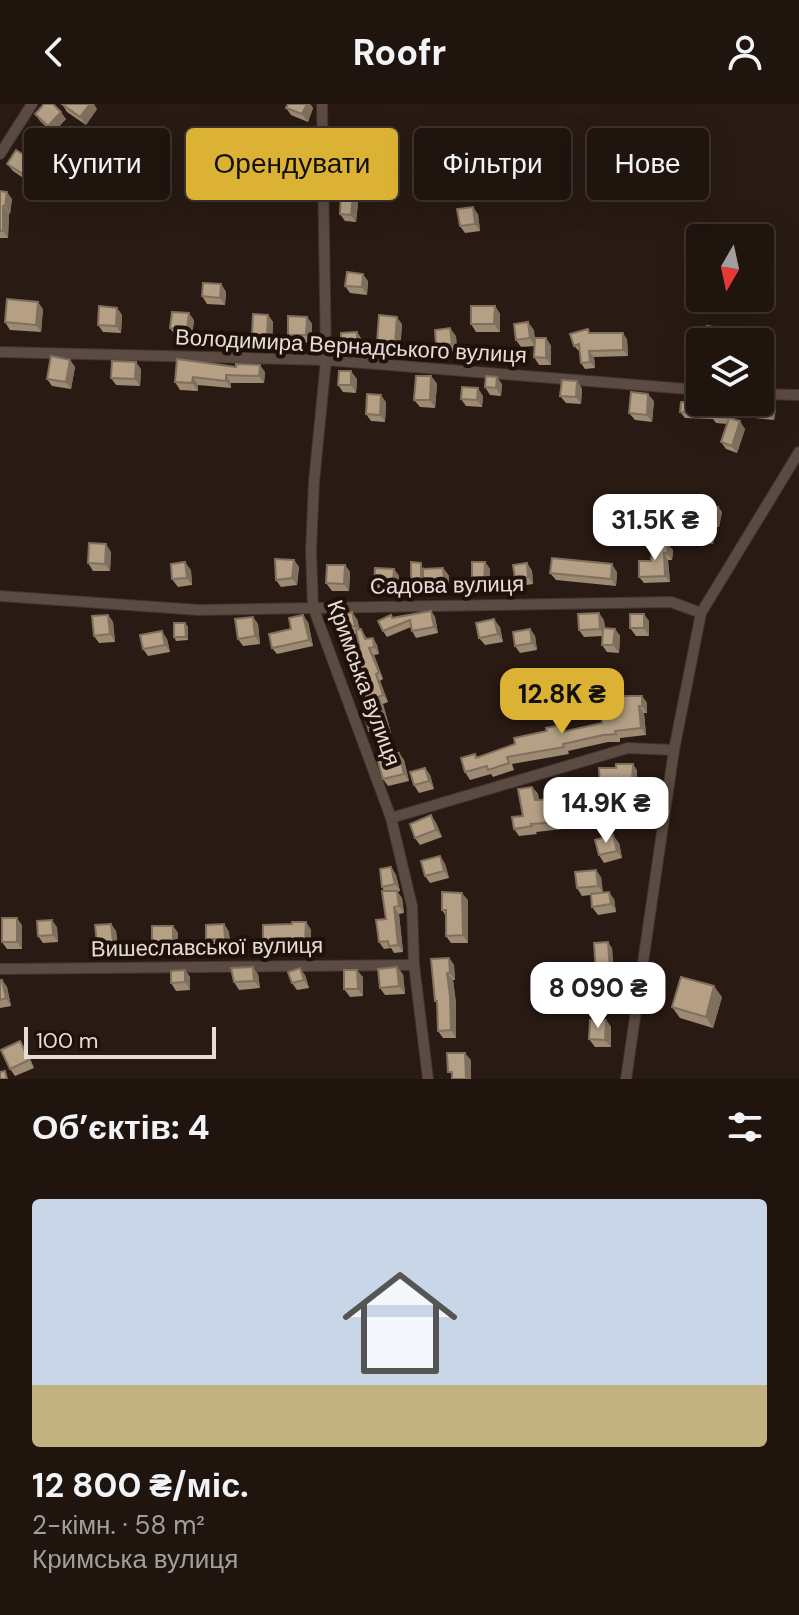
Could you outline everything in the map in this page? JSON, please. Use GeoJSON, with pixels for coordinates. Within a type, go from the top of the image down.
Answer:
{"type":"FeatureCollection","features":[{"type":"Feature","properties":{"kind":"street"},"geometry":{"type":"LineString","coordinates":[[0,154],[32,104]]}},
{"type":"Feature","properties":{"kind":"street","name":"Кримська вулиця"},"geometry":{"type":"LineString","coordinates":[[322,104],[326,360],[314,482],[311,551],[313,607],[391,818],[412,906],[414,965],[428,1079]]}},
{"type":"Feature","properties":{"kind":"street","name":"Володимира Вернадського вулиця"},"geometry":{"type":"LineString","coordinates":[[0,352],[326,360],[686,389]]}},
{"type":"Feature","properties":{"kind":"street"},"geometry":{"type":"LineString","coordinates":[[774,394],[799,395]]}},
{"type":"Feature","properties":{"kind":"street"},"geometry":{"type":"LineString","coordinates":[[626,1079],[674,750],[701,613],[799,452]]}},
{"type":"Feature","properties":{"kind":"street","name":"Садова вулиця"},"geometry":{"type":"LineString","coordinates":[[0,596],[199,610],[671,602],[701,613]]}},
{"type":"Feature","properties":{"kind":"street"},"geometry":{"type":"LineString","coordinates":[[391,818],[628,748],[674,750]]}},
{"type":"Feature","properties":{"kind":"street","name":"Вишеславської вулиця"},"geometry":{"type":"LineString","coordinates":[[0,969],[414,965]]}},
{"type":"Feature","properties":{"kind":"building"},"geometry":{"type":"Polygon","coordinates":[[[44,104],[53,104],[61,112],[48,126],[35,114],[44,104]]]}},
{"type":"Feature","properties":{"kind":"building"},"geometry":{"type":"Polygon","coordinates":[[[62,104],[90,104],[80,117],[62,104]]]}},
{"type":"Feature","properties":{"kind":"building"},"geometry":{"type":"Polygon","coordinates":[[[288,104],[307,104],[302,114],[286,108],[288,104]]]}},
{"type":"Feature","properties":{"kind":"building"},"geometry":{"type":"Polygon","coordinates":[[[16,150],[24,155],[23,174],[7,164],[16,150]]]}},
{"type":"Feature","properties":{"kind":"building"},"geometry":{"type":"Polygon","coordinates":[[[0,191],[7,192],[3,206],[3,231],[0,231],[0,191]]]}},
{"type":"Feature","properties":{"kind":"building"},"geometry":{"type":"Polygon","coordinates":[[[341,200],[353,200],[351,215],[340,214],[341,200]]]}},
{"type":"Feature","properties":{"kind":"building"},"geometry":{"type":"Polygon","coordinates":[[[473,207],[475,224],[460,226],[457,209],[473,207]]]}},
{"type":"Feature","properties":{"kind":"building"},"geometry":{"type":"Polygon","coordinates":[[[347,272],[363,274],[362,287],[345,286],[347,272]]]}},
{"type":"Feature","properties":{"kind":"building"},"geometry":{"type":"Polygon","coordinates":[[[203,283],[221,284],[220,298],[202,296],[203,283]]]}},
{"type":"Feature","properties":{"kind":"building"},"geometry":{"type":"Polygon","coordinates":[[[7,299],[38,302],[36,325],[5,322],[7,299]]]}},
{"type":"Feature","properties":{"kind":"building"},"geometry":{"type":"Polygon","coordinates":[[[99,306],[117,308],[116,326],[98,325],[99,306]]]}},
{"type":"Feature","properties":{"kind":"building"},"geometry":{"type":"Polygon","coordinates":[[[471,306],[495,306],[494,324],[471,324],[471,306]]]}},
{"type":"Feature","properties":{"kind":"building"},"geometry":{"type":"Polygon","coordinates":[[[172,312],[189,313],[187,329],[170,328],[172,312]]]}},
{"type":"Feature","properties":{"kind":"building"},"geometry":{"type":"Polygon","coordinates":[[[253,314],[268,315],[267,335],[252,335],[253,314]]]}},
{"type":"Feature","properties":{"kind":"building"},"geometry":{"type":"Polygon","coordinates":[[[379,315],[397,317],[395,343],[377,342],[379,315]]]}},
{"type":"Feature","properties":{"kind":"building"},"geometry":{"type":"Polygon","coordinates":[[[288,316],[307,317],[306,335],[288,335],[288,316]]]}},
{"type":"Feature","properties":{"kind":"building"},"geometry":{"type":"Polygon","coordinates":[[[528,322],[530,338],[516,340],[514,324],[528,322]]]}},
{"type":"Feature","properties":{"kind":"building"},"geometry":{"type":"Polygon","coordinates":[[[450,328],[452,344],[436,345],[435,330],[450,328]]]}},
{"type":"Feature","properties":{"kind":"building"},"geometry":{"type":"Polygon","coordinates":[[[588,329],[589,333],[623,333],[623,350],[589,351],[590,362],[581,363],[579,344],[574,346],[570,334],[588,329]]]}},
{"type":"Feature","properties":{"kind":"building"},"geometry":{"type":"Polygon","coordinates":[[[357,332],[357,346],[341,346],[341,333],[357,332]]]}},
{"type":"Feature","properties":{"kind":"building"},"geometry":{"type":"Polygon","coordinates":[[[535,338],[546,338],[546,358],[534,357],[535,338]]]}},
{"type":"Feature","properties":{"kind":"building"},"geometry":{"type":"Polygon","coordinates":[[[51,356],[70,360],[66,382],[47,379],[51,356]]]}},
{"type":"Feature","properties":{"kind":"building"},"geometry":{"type":"Polygon","coordinates":[[[177,359],[236,367],[236,364],[260,365],[259,376],[226,375],[226,381],[193,377],[192,383],[175,382],[177,359]]]}},
{"type":"Feature","properties":{"kind":"building"},"geometry":{"type":"Polygon","coordinates":[[[112,361],[136,362],[135,379],[111,378],[112,361]]]}},
{"type":"Feature","properties":{"kind":"building"},"geometry":{"type":"Polygon","coordinates":[[[339,371],[351,371],[351,385],[338,385],[339,371]]]}},
{"type":"Feature","properties":{"kind":"building"},"geometry":{"type":"Polygon","coordinates":[[[416,376],[431,376],[430,400],[414,400],[416,376]]]}},
{"type":"Feature","properties":{"kind":"building"},"geometry":{"type":"Polygon","coordinates":[[[486,376],[497,377],[496,388],[485,387],[486,376]]]}},
{"type":"Feature","properties":{"kind":"building"},"geometry":{"type":"Polygon","coordinates":[[[562,380],[577,381],[576,397],[560,396],[562,380]]]}},
{"type":"Feature","properties":{"kind":"building"},"geometry":{"type":"Polygon","coordinates":[[[462,387],[478,388],[477,400],[461,399],[462,387]]]}},
{"type":"Feature","properties":{"kind":"building"},"geometry":{"type":"Polygon","coordinates":[[[631,392],[648,394],[647,415],[629,413],[631,392]]]}},
{"type":"Feature","properties":{"kind":"building"},"geometry":{"type":"Polygon","coordinates":[[[367,394],[381,395],[380,415],[366,414],[367,394]]]}},
{"type":"Feature","properties":{"kind":"building"},"geometry":{"type":"Polygon","coordinates":[[[681,402],[686,402],[686,412],[680,412],[681,402]]]}},
{"type":"Feature","properties":{"kind":"building"},"geometry":{"type":"Polygon","coordinates":[[[729,418],[740,421],[732,446],[721,442],[729,418]]]}},
{"type":"Feature","properties":{"kind":"building"},"geometry":{"type":"Polygon","coordinates":[[[703,504],[718,507],[709,539],[697,536],[703,504]]]}},
{"type":"Feature","properties":{"kind":"building"},"geometry":{"type":"Polygon","coordinates":[[[653,542],[668,544],[667,554],[664,553],[665,576],[639,577],[639,561],[651,561],[653,542]]]}},
{"type":"Feature","properties":{"kind":"building"},"geometry":{"type":"Polygon","coordinates":[[[89,543],[106,544],[105,564],[88,563],[89,543]]]}},
{"type":"Feature","properties":{"kind":"building"},"geometry":{"type":"Polygon","coordinates":[[[552,558],[612,564],[611,579],[550,573],[552,558]]]}},
{"type":"Feature","properties":{"kind":"building"},"geometry":{"type":"Polygon","coordinates":[[[275,559],[294,560],[292,578],[276,580],[275,559]]]}},
{"type":"Feature","properties":{"kind":"building"},"geometry":{"type":"Polygon","coordinates":[[[185,562],[187,578],[172,579],[171,564],[185,562]]]}},
{"type":"Feature","properties":{"kind":"building"},"geometry":{"type":"Polygon","coordinates":[[[411,562],[421,563],[421,578],[411,578],[411,562]]]}},
{"type":"Feature","properties":{"kind":"building"},"geometry":{"type":"Polygon","coordinates":[[[472,562],[485,562],[484,584],[472,584],[472,562]]]}},
{"type":"Feature","properties":{"kind":"building"},"geometry":{"type":"Polygon","coordinates":[[[527,563],[528,577],[515,578],[513,565],[527,563]]]}},
{"type":"Feature","properties":{"kind":"building"},"geometry":{"type":"Polygon","coordinates":[[[327,565],[345,565],[344,584],[326,583],[327,565]]]}},
{"type":"Feature","properties":{"kind":"building"},"geometry":{"type":"Polygon","coordinates":[[[375,568],[394,569],[393,585],[374,584],[375,568]]]}},
{"type":"Feature","properties":{"kind":"building"},"geometry":{"type":"Polygon","coordinates":[[[443,568],[444,583],[423,583],[423,569],[443,568]]]}},
{"type":"Feature","properties":{"kind":"building"},"geometry":{"type":"Polygon","coordinates":[[[431,611],[434,627],[412,631],[410,620],[383,631],[378,621],[391,615],[392,618],[431,611]]]}},
{"type":"Feature","properties":{"kind":"building"},"geometry":{"type":"Polygon","coordinates":[[[352,612],[355,626],[335,631],[331,617],[352,612]]]}},
{"type":"Feature","properties":{"kind":"building"},"geometry":{"type":"Polygon","coordinates":[[[599,613],[600,629],[579,630],[578,614],[599,613]]]}},
{"type":"Feature","properties":{"kind":"building"},"geometry":{"type":"Polygon","coordinates":[[[630,614],[644,614],[644,628],[630,628],[630,614]]]}},
{"type":"Feature","properties":{"kind":"building"},"geometry":{"type":"Polygon","coordinates":[[[108,615],[110,634],[94,636],[92,616],[108,615]]]}},
{"type":"Feature","properties":{"kind":"building"},"geometry":{"type":"Polygon","coordinates":[[[303,615],[309,640],[272,648],[269,634],[291,629],[289,618],[303,615]]]}},
{"type":"Feature","properties":{"kind":"building"},"geometry":{"type":"Polygon","coordinates":[[[253,617],[255,636],[238,639],[235,619],[253,617]]]}},
{"type":"Feature","properties":{"kind":"building"},"geometry":{"type":"Polygon","coordinates":[[[494,619],[498,634],[479,638],[476,623],[494,619]]]}},
{"type":"Feature","properties":{"kind":"building"},"geometry":{"type":"Polygon","coordinates":[[[174,623],[185,623],[186,637],[174,637],[174,623]]]}},
{"type":"Feature","properties":{"kind":"building"},"geometry":{"type":"Polygon","coordinates":[[[603,628],[615,629],[613,645],[602,645],[603,628]]]}},
{"type":"Feature","properties":{"kind":"building"},"geometry":{"type":"Polygon","coordinates":[[[361,629],[365,639],[373,638],[374,647],[369,648],[379,672],[376,674],[383,695],[378,697],[386,726],[369,731],[364,713],[369,711],[353,669],[363,665],[356,630],[361,629]]]}},
{"type":"Feature","properties":{"kind":"building"},"geometry":{"type":"Polygon","coordinates":[[[530,629],[532,643],[515,646],[513,632],[530,629]]]}},
{"type":"Feature","properties":{"kind":"building"},"geometry":{"type":"Polygon","coordinates":[[[162,631],[165,645],[143,649],[140,635],[162,631]]]}},
{"type":"Feature","properties":{"kind":"building"},"geometry":{"type":"Polygon","coordinates":[[[620,696],[642,696],[642,706],[639,706],[641,728],[615,731],[616,734],[563,744],[564,747],[507,757],[509,763],[488,770],[487,766],[465,772],[461,758],[475,754],[476,758],[515,744],[514,738],[561,725],[562,732],[602,723],[602,715],[620,713],[620,696]]]}},
{"type":"Feature","properties":{"kind":"building"},"geometry":{"type":"Polygon","coordinates":[[[399,753],[404,774],[383,779],[377,758],[399,753]]]}},
{"type":"Feature","properties":{"kind":"building"},"geometry":{"type":"Polygon","coordinates":[[[616,764],[633,764],[632,782],[610,780],[610,785],[600,785],[599,768],[616,768],[616,764]]]}},
{"type":"Feature","properties":{"kind":"building"},"geometry":{"type":"Polygon","coordinates":[[[425,768],[429,781],[414,785],[410,772],[425,768]]]}},
{"type":"Feature","properties":{"kind":"building"},"geometry":{"type":"Polygon","coordinates":[[[532,787],[535,800],[556,799],[558,822],[514,829],[512,817],[523,816],[518,789],[532,787]]]}},
{"type":"Feature","properties":{"kind":"building"},"geometry":{"type":"Polygon","coordinates":[[[431,815],[436,830],[415,838],[410,824],[431,815]]]}},
{"type":"Feature","properties":{"kind":"building"},"geometry":{"type":"Polygon","coordinates":[[[613,835],[617,851],[599,855],[595,840],[613,835]]]}},
{"type":"Feature","properties":{"kind":"building"},"geometry":{"type":"Polygon","coordinates":[[[440,856],[444,871],[425,876],[421,861],[440,856]]]}},
{"type":"Feature","properties":{"kind":"building"},"geometry":{"type":"Polygon","coordinates":[[[391,867],[395,884],[382,887],[380,869],[391,867]]]}},
{"type":"Feature","properties":{"kind":"building"},"geometry":{"type":"Polygon","coordinates":[[[596,870],[598,886],[577,888],[575,872],[596,870]]]}},
{"type":"Feature","properties":{"kind":"building"},"geometry":{"type":"Polygon","coordinates":[[[382,891],[397,891],[399,906],[394,907],[398,945],[379,942],[376,920],[386,919],[382,891]]]}},
{"type":"Feature","properties":{"kind":"building"},"geometry":{"type":"Polygon","coordinates":[[[442,892],[462,893],[463,935],[446,936],[442,892]]]}},
{"type":"Feature","properties":{"kind":"building"},"geometry":{"type":"Polygon","coordinates":[[[609,892],[611,904],[592,907],[591,894],[609,892]]]}},
{"type":"Feature","properties":{"kind":"building"},"geometry":{"type":"Polygon","coordinates":[[[2,918],[17,918],[17,942],[2,942],[2,918]]]}},
{"type":"Feature","properties":{"kind":"building"},"geometry":{"type":"Polygon","coordinates":[[[52,920],[53,935],[38,936],[37,921],[52,920]]]}},
{"type":"Feature","properties":{"kind":"building"},"geometry":{"type":"Polygon","coordinates":[[[306,922],[305,941],[263,940],[263,925],[306,922]]]}},
{"type":"Feature","properties":{"kind":"building"},"geometry":{"type":"Polygon","coordinates":[[[111,924],[113,942],[97,944],[95,925],[111,924]]]}},
{"type":"Feature","properties":{"kind":"building"},"geometry":{"type":"Polygon","coordinates":[[[224,924],[225,939],[206,939],[206,925],[224,924]]]}},
{"type":"Feature","properties":{"kind":"building"},"geometry":{"type":"Polygon","coordinates":[[[152,926],[173,926],[173,942],[152,942],[152,926]]]}},
{"type":"Feature","properties":{"kind":"building"},"geometry":{"type":"Polygon","coordinates":[[[608,942],[611,988],[597,988],[594,943],[608,942]]]}},
{"type":"Feature","properties":{"kind":"building"},"geometry":{"type":"Polygon","coordinates":[[[449,958],[450,973],[447,973],[451,1030],[438,1031],[431,959],[449,958]]]}},
{"type":"Feature","properties":{"kind":"building"},"geometry":{"type":"Polygon","coordinates":[[[253,967],[254,981],[234,982],[231,968],[253,967]]]}},
{"type":"Feature","properties":{"kind":"building"},"geometry":{"type":"Polygon","coordinates":[[[397,967],[399,986],[380,988],[378,969],[397,967]]]}},
{"type":"Feature","properties":{"kind":"building"},"geometry":{"type":"Polygon","coordinates":[[[300,968],[304,980],[292,983],[288,972],[300,968]]]}},
{"type":"Feature","properties":{"kind":"building"},"geometry":{"type":"Polygon","coordinates":[[[185,970],[185,982],[171,983],[171,971],[185,970]]]}},
{"type":"Feature","properties":{"kind":"building"},"geometry":{"type":"Polygon","coordinates":[[[344,970],[357,970],[358,989],[344,989],[344,970]]]}},
{"type":"Feature","properties":{"kind":"building"},"geometry":{"type":"Polygon","coordinates":[[[681,977],[714,986],[706,1017],[672,1007],[681,977]]]}},
{"type":"Feature","properties":{"kind":"building"},"geometry":{"type":"Polygon","coordinates":[[[0,980],[6,998],[0,1000],[0,980]]]}},
{"type":"Feature","properties":{"kind":"building"},"geometry":{"type":"Polygon","coordinates":[[[590,1020],[606,1020],[605,1040],[589,1039],[590,1020]]]}},
{"type":"Feature","properties":{"kind":"building"},"geometry":{"type":"Polygon","coordinates":[[[20,1041],[29,1060],[10,1069],[1,1050],[20,1041]]]}},
{"type":"Feature","properties":{"kind":"building"},"geometry":{"type":"Polygon","coordinates":[[[447,1053],[465,1053],[466,1079],[452,1079],[452,1072],[448,1072],[447,1053]]]}},
{"type":"Feature","properties":{"kind":"building"},"geometry":{"type":"Polygon","coordinates":[[[5,1071],[7,1079],[0,1079],[0,1072],[5,1071]]]}}]}
